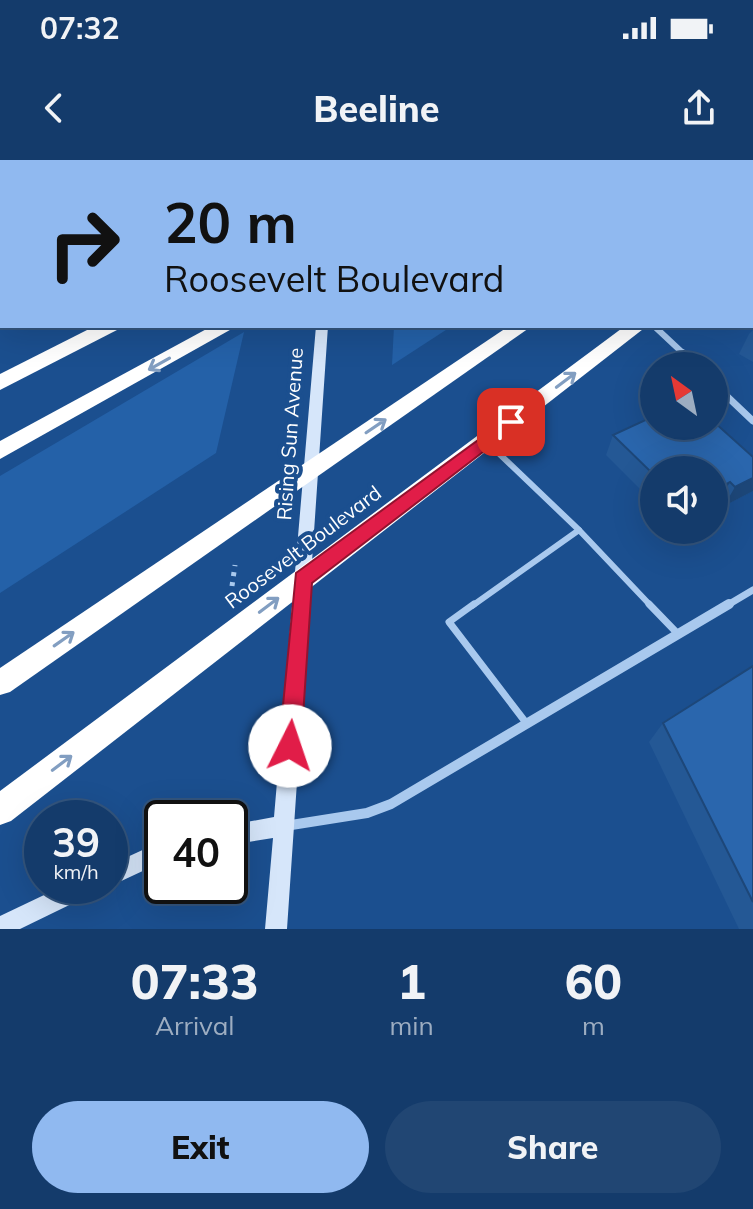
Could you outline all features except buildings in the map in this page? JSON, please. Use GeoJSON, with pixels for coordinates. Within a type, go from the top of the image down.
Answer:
{"type":"FeatureCollection","features":[{"type":"Feature","properties":{"kind":"highway"},"geometry":{"type":"LineString","coordinates":[[0,383],[106,328]]}},
{"type":"Feature","properties":{"kind":"highway"},"geometry":{"type":"LineString","coordinates":[[0,451],[223,328]]}},
{"type":"Feature","properties":{"kind":"highway"},"geometry":{"type":"LineString","coordinates":[[0,683],[519,328]]}},
{"type":"Feature","properties":{"kind":"highway","name":"Roosevelt Boulevard"},"geometry":{"type":"LineString","coordinates":[[0,810],[634,328]]}},
{"type":"Feature","properties":{"kind":"street","name":"Rising Sun Avenue"},"geometry":{"type":"LineString","coordinates":[[276,929],[322,328]]}},
{"type":"Feature","properties":{"kind":"street"},"geometry":{"type":"LineString","coordinates":[[656,328],[681,352]]}},
{"type":"Feature","properties":{"kind":"street"},"geometry":{"type":"LineString","coordinates":[[728,397],[753,421]]}},
{"type":"Feature","properties":{"kind":"street"},"geometry":{"type":"LineString","coordinates":[[248,832],[367,813],[391,804],[753,590]]}},
{"type":"Feature","properties":{"kind":"street"},"geometry":{"type":"LineString","coordinates":[[0,927],[49,904]]}},
{"type":"Feature","properties":{"kind":"lane"},"geometry":{"type":"LineString","coordinates":[[486,441],[579,530],[678,634]]}},
{"type":"Feature","properties":{"kind":"lane"},"geometry":{"type":"LineString","coordinates":[[527,724],[449,622],[579,530]]}},
{"type":"Feature","properties":{"kind":"path"},"geometry":{"type":"LineString","coordinates":[[231,589],[236,560]]}},
{"type":"Feature","properties":{"kind":"shaded area"},"geometry":{"type":"Polygon","coordinates":[[[394,328],[449,328],[392,365],[394,328]]]}},
{"type":"Feature","properties":{"kind":"shaded area"},"geometry":{"type":"Polygon","coordinates":[[[244,332],[216,453],[0,593],[0,476],[244,332]]]}},
{"type":"Feature","properties":{"kind":"route"},"geometry":{"type":"LineString","coordinates":[[290,746],[303,579],[511,422]]}}]}
